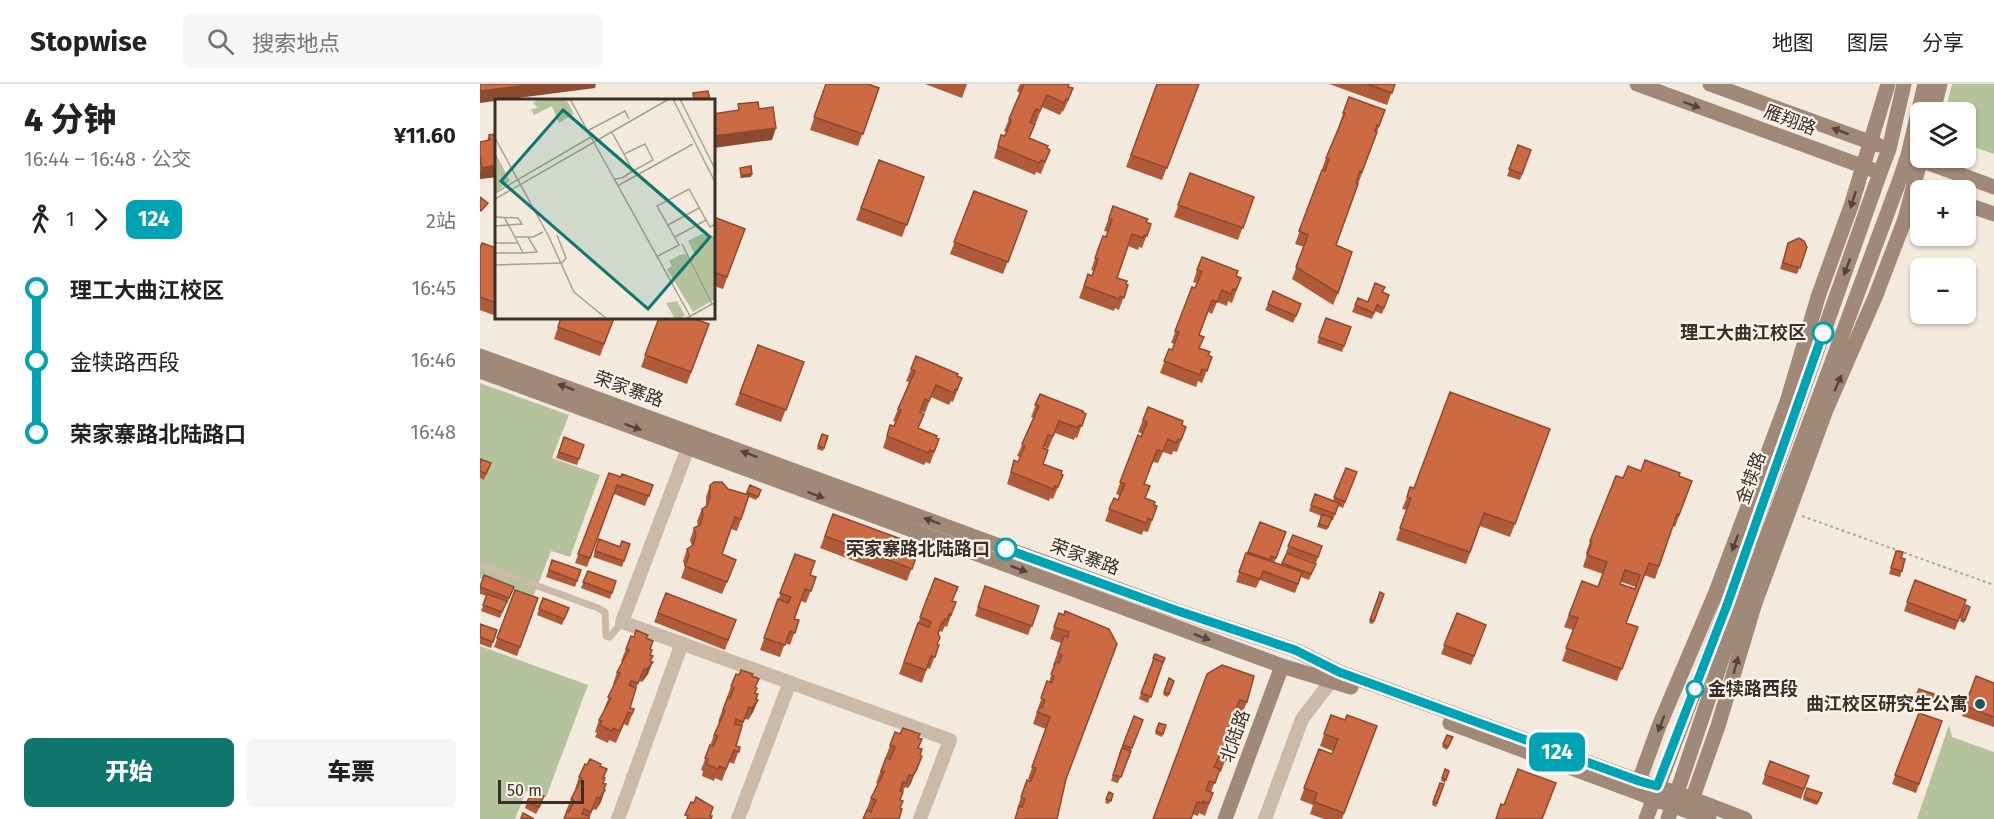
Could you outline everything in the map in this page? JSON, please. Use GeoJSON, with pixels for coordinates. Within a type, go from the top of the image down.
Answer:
{"type":"FeatureCollection","features":[{"type":"Feature","properties":{"kind":"street","name":"雁翔路"},"geometry":{"type":"LineString","coordinates":[[1637,84],[1910,183]]}},
{"type":"Feature","properties":{"kind":"street","name":"雁翔路"},"geometry":{"type":"LineString","coordinates":[[1710,84],[1910,156]]}},
{"type":"Feature","properties":{"kind":"street"},"geometry":{"type":"LineString","coordinates":[[1639,781],[1716,592],[1787,402],[1819,294],[1863,167],[1888,84]]}},
{"type":"Feature","properties":{"kind":"street","name":"金犊路"},"geometry":{"type":"LineString","coordinates":[[1646,819],[1727,605],[1881,173],[1904,84]]}},
{"type":"Feature","properties":{"kind":"street"},"geometry":{"type":"LineString","coordinates":[[1922,102],[1924,84]]}},
{"type":"Feature","properties":{"kind":"street"},"geometry":{"type":"LineString","coordinates":[[1936,102],[1940,84]]}},
{"type":"Feature","properties":{"kind":"street"},"geometry":{"type":"LineString","coordinates":[[1692,800],[1724,706],[1746,630],[1789,510],[1826,410],[1876,295],[1905,219],[1907,182],[1913,168]]}},
{"type":"Feature","properties":{"kind":"street","name":"雁翔路"},"geometry":{"type":"LineString","coordinates":[[1944,168],[1994,187]]}},
{"type":"Feature","properties":{"kind":"street","name":"金犊路"},"geometry":{"type":"LineString","coordinates":[[1673,805],[1724,653],[1907,182]]}},
{"type":"Feature","properties":{"kind":"street"},"geometry":{"type":"LineString","coordinates":[[1976,208],[1994,214]]}},
{"type":"Feature","properties":{"kind":"street","name":"荣家寨路"},"geometry":{"type":"LineString","coordinates":[[480,356],[1175,610],[1295,650],[1339,672],[1639,781],[1673,805]]}},
{"type":"Feature","properties":{"kind":"street","name":"荣家寨路"},"geometry":{"type":"LineString","coordinates":[[480,371],[1282,666],[1332,680],[1656,792]]}},
{"type":"Feature","properties":{"kind":"street"},"geometry":{"type":"LineString","coordinates":[[688,448],[622,622],[950,740],[920,819]]}},
{"type":"Feature","properties":{"kind":"street"},"geometry":{"type":"LineString","coordinates":[[618,819],[682,644]]}},
{"type":"Feature","properties":{"kind":"street","name":"北陆路"},"geometry":{"type":"LineString","coordinates":[[1225,819],[1282,666]]}},
{"type":"Feature","properties":{"kind":"street"},"geometry":{"type":"LineString","coordinates":[[1266,819],[1302,719],[1332,680]]}},
{"type":"Feature","properties":{"kind":"street"},"geometry":{"type":"LineString","coordinates":[[738,819],[790,682]]}},
{"type":"Feature","properties":{"kind":"street"},"geometry":{"type":"LineString","coordinates":[[1673,805],[1692,800],[1745,819]]}},
{"type":"Feature","properties":{"kind":"street"},"geometry":{"type":"LineString","coordinates":[[1673,805],[1709,819]]}},
{"type":"Feature","properties":{"kind":"lane"},"geometry":{"type":"LineString","coordinates":[[480,566],[598,608],[605,612],[606,636],[610,637],[622,622]]}},
{"type":"Feature","properties":{"kind":"path"},"geometry":{"type":"LineString","coordinates":[[1789,510],[1994,585]]}},
{"type":"Feature","properties":{"kind":"green space"},"geometry":{"type":"Polygon","coordinates":[[[1952,84],[1994,84],[1994,154],[1976,148],[1976,102],[1948,102],[1952,84]]]}},
{"type":"Feature","properties":{"kind":"green space"},"geometry":{"type":"Polygon","coordinates":[[[480,383],[569,415],[552,458],[600,475],[570,557],[551,551],[533,597],[480,578],[480,383]]]}},
{"type":"Feature","properties":{"kind":"green space"},"geometry":{"type":"Polygon","coordinates":[[[480,646],[588,685],[546,797],[526,791],[515,819],[480,819],[480,646]]]}},
{"type":"Feature","properties":{"kind":"green space"},"geometry":{"type":"Polygon","coordinates":[[[1949,725],[1952,737],[1994,752],[1994,819],[1917,819],[1949,725]]]}},
{"type":"Feature","properties":{"kind":"building"},"geometry":{"type":"Polygon","coordinates":[[[480,84],[537,84],[480,91],[480,84]]]}},
{"type":"Feature","properties":{"kind":"building"},"geometry":{"type":"Polygon","coordinates":[[[826,84],[868,84],[879,88],[863,134],[814,117],[826,84]]]}},
{"type":"Feature","properties":{"kind":"building"},"geometry":{"type":"Polygon","coordinates":[[[1024,84],[1069,84],[1068,87],[1073,88],[1068,100],[1066,99],[1064,103],[1047,95],[1040,111],[1036,109],[1030,122],[1035,124],[1029,138],[1048,146],[1050,150],[1045,162],[1041,160],[1039,163],[998,146],[1001,135],[1005,136],[1011,120],[1009,119],[1024,84]]]}},
{"type":"Feature","properties":{"kind":"building"},"geometry":{"type":"Polygon","coordinates":[[[1157,84],[1199,84],[1167,168],[1131,155],[1157,84]]]}},
{"type":"Feature","properties":{"kind":"building"},"geometry":{"type":"Polygon","coordinates":[[[1367,84],[1395,84],[1392,93],[1367,84]]]}},
{"type":"Feature","properties":{"kind":"building"},"geometry":{"type":"Polygon","coordinates":[[[708,91],[710,99],[694,99],[693,93],[708,91]]]}},
{"type":"Feature","properties":{"kind":"building"},"geometry":{"type":"Polygon","coordinates":[[[1349,97],[1385,110],[1379,126],[1377,125],[1375,131],[1377,132],[1362,172],[1360,171],[1356,183],[1358,184],[1336,245],[1352,252],[1338,293],[1296,267],[1308,235],[1299,231],[1322,170],[1325,171],[1329,159],[1326,158],[1345,113],[1343,113],[1349,97]]]}},
{"type":"Feature","properties":{"kind":"building"},"geometry":{"type":"Polygon","coordinates":[[[758,102],[759,109],[773,107],[776,128],[716,136],[716,114],[739,110],[738,104],[758,102]]]}},
{"type":"Feature","properties":{"kind":"building"},"geometry":{"type":"Polygon","coordinates":[[[495,134],[495,165],[482,168],[480,142],[490,140],[489,135],[495,134]]]}},
{"type":"Feature","properties":{"kind":"building"},"geometry":{"type":"Polygon","coordinates":[[[1518,145],[1531,150],[1522,174],[1509,169],[1518,145]]]}},
{"type":"Feature","properties":{"kind":"building"},"geometry":{"type":"Polygon","coordinates":[[[879,160],[924,177],[907,225],[861,208],[879,160]]]}},
{"type":"Feature","properties":{"kind":"building"},"geometry":{"type":"Polygon","coordinates":[[[751,166],[752,174],[741,175],[740,168],[751,166]]]}},
{"type":"Feature","properties":{"kind":"building"},"geometry":{"type":"Polygon","coordinates":[[[1190,173],[1254,197],[1243,228],[1178,205],[1190,173]]]}},
{"type":"Feature","properties":{"kind":"building"},"geometry":{"type":"Polygon","coordinates":[[[974,191],[1027,211],[1008,262],[954,242],[974,191]]]}},
{"type":"Feature","properties":{"kind":"building"},"geometry":{"type":"Polygon","coordinates":[[[480,197],[488,203],[481,211],[480,210],[480,197]]]}},
{"type":"Feature","properties":{"kind":"building"},"geometry":{"type":"Polygon","coordinates":[[[1113,206],[1148,219],[1146,222],[1151,224],[1147,236],[1144,235],[1143,238],[1132,234],[1117,278],[1127,281],[1128,285],[1124,298],[1120,296],[1119,299],[1084,286],[1088,274],[1092,276],[1098,259],[1095,258],[1112,220],[1109,218],[1113,206]]]}},
{"type":"Feature","properties":{"kind":"building"},"geometry":{"type":"Polygon","coordinates":[[[716,218],[745,229],[727,277],[716,273],[716,218]]]}},
{"type":"Feature","properties":{"kind":"building"},"geometry":{"type":"Polygon","coordinates":[[[1799,238],[1807,247],[1800,268],[1783,263],[1788,243],[1799,238]]]}},
{"type":"Feature","properties":{"kind":"building"},"geometry":{"type":"Polygon","coordinates":[[[482,243],[495,248],[495,303],[480,297],[480,248],[482,243]]]}},
{"type":"Feature","properties":{"kind":"building"},"geometry":{"type":"Polygon","coordinates":[[[1202,257],[1238,271],[1236,276],[1241,278],[1236,290],[1233,289],[1231,294],[1222,290],[1217,302],[1212,300],[1199,335],[1204,337],[1199,348],[1210,352],[1208,355],[1212,357],[1207,371],[1202,369],[1200,375],[1164,361],[1169,349],[1172,350],[1179,332],[1175,331],[1192,287],[1195,288],[1202,271],[1197,270],[1202,257]]]}},
{"type":"Feature","properties":{"kind":"building"},"geometry":{"type":"Polygon","coordinates":[[[1375,283],[1385,287],[1382,292],[1389,295],[1384,308],[1377,305],[1374,313],[1355,305],[1358,298],[1368,302],[1375,283]]]}},
{"type":"Feature","properties":{"kind":"building"},"geometry":{"type":"Polygon","coordinates":[[[1273,291],[1301,304],[1296,316],[1268,304],[1273,291]]]}},
{"type":"Feature","properties":{"kind":"building"},"geometry":{"type":"Polygon","coordinates":[[[1326,318],[1351,327],[1344,346],[1319,337],[1326,318]]]}},
{"type":"Feature","properties":{"kind":"building"},"geometry":{"type":"Polygon","coordinates":[[[560,320],[613,320],[604,344],[558,327],[560,320]]]}},
{"type":"Feature","properties":{"kind":"building"},"geometry":{"type":"Polygon","coordinates":[[[658,320],[698,320],[709,324],[691,372],[645,355],[658,320]]]}},
{"type":"Feature","properties":{"kind":"building"},"geometry":{"type":"Polygon","coordinates":[[[758,345],[804,362],[786,410],[740,393],[758,345]]]}},
{"type":"Feature","properties":{"kind":"building"},"geometry":{"type":"Polygon","coordinates":[[[916,356],[958,374],[957,376],[962,378],[954,393],[936,385],[929,401],[925,399],[920,412],[924,414],[918,428],[939,439],[934,452],[930,450],[928,453],[887,436],[890,425],[894,426],[901,410],[898,409],[915,371],[911,369],[916,356]]]}},
{"type":"Feature","properties":{"kind":"building"},"geometry":{"type":"Polygon","coordinates":[[[1450,392],[1550,429],[1515,524],[1484,513],[1470,552],[1400,528],[1411,498],[1407,497],[1410,487],[1414,488],[1450,392]]]}},
{"type":"Feature","properties":{"kind":"building"},"geometry":{"type":"Polygon","coordinates":[[[1040,394],[1086,414],[1082,426],[1079,425],[1078,428],[1059,421],[1053,436],[1048,435],[1043,448],[1048,450],[1043,464],[1062,471],[1063,475],[1058,487],[1055,486],[1053,489],[1011,472],[1014,460],[1018,462],[1025,446],[1022,444],[1039,406],[1035,405],[1040,394]]]}},
{"type":"Feature","properties":{"kind":"building"},"geometry":{"type":"Polygon","coordinates":[[[1148,407],[1183,421],[1182,425],[1186,427],[1181,440],[1178,439],[1176,443],[1168,439],[1163,451],[1157,450],[1144,484],[1150,486],[1145,498],[1155,502],[1154,505],[1157,506],[1152,520],[1148,518],[1146,523],[1109,509],[1114,498],[1118,500],[1125,484],[1120,482],[1138,435],[1141,437],[1147,422],[1143,420],[1148,407]]]}},
{"type":"Feature","properties":{"kind":"building"},"geometry":{"type":"Polygon","coordinates":[[[822,434],[828,436],[824,448],[818,446],[822,434]]]}},
{"type":"Feature","properties":{"kind":"building"},"geometry":{"type":"Polygon","coordinates":[[[564,437],[584,445],[579,459],[559,452],[564,437]]]}},
{"type":"Feature","properties":{"kind":"building"},"geometry":{"type":"Polygon","coordinates":[[[480,459],[491,463],[486,474],[480,471],[480,459]]]}},
{"type":"Feature","properties":{"kind":"building"},"geometry":{"type":"Polygon","coordinates":[[[1645,460],[1680,473],[1679,476],[1692,481],[1679,515],[1677,514],[1659,566],[1649,563],[1626,623],[1638,627],[1622,669],[1566,648],[1578,618],[1569,615],[1582,581],[1598,587],[1607,562],[1587,555],[1592,542],[1590,541],[1616,476],[1623,478],[1628,466],[1641,471],[1645,460]],[[1625,570],[1620,584],[1635,589],[1640,575],[1625,570]]]}},
{"type":"Feature","properties":{"kind":"building"},"geometry":{"type":"Polygon","coordinates":[[[1346,468],[1357,472],[1345,502],[1334,497],[1346,468]]]}},
{"type":"Feature","properties":{"kind":"building"},"geometry":{"type":"Polygon","coordinates":[[[609,473],[621,477],[622,474],[653,485],[649,496],[617,485],[590,558],[578,554],[609,473]]]}},
{"type":"Feature","properties":{"kind":"building"},"geometry":{"type":"Polygon","coordinates":[[[714,482],[722,482],[728,489],[749,495],[741,519],[735,517],[722,554],[736,560],[727,582],[685,566],[689,555],[687,549],[693,545],[696,536],[694,528],[700,525],[703,516],[702,509],[707,506],[710,485],[714,482]]]}},
{"type":"Feature","properties":{"kind":"building"},"geometry":{"type":"Polygon","coordinates":[[[750,485],[761,490],[758,497],[747,492],[750,485]]]}},
{"type":"Feature","properties":{"kind":"building"},"geometry":{"type":"Polygon","coordinates":[[[1315,494],[1339,503],[1335,514],[1311,505],[1315,494]]]}},
{"type":"Feature","properties":{"kind":"building"},"geometry":{"type":"Polygon","coordinates":[[[833,514],[920,546],[912,569],[825,536],[833,514]]]}},
{"type":"Feature","properties":{"kind":"building"},"geometry":{"type":"Polygon","coordinates":[[[1322,514],[1332,518],[1328,527],[1319,524],[1322,514]]]}},
{"type":"Feature","properties":{"kind":"building"},"geometry":{"type":"Polygon","coordinates":[[[1260,522],[1286,532],[1276,558],[1271,556],[1270,560],[1248,552],[1260,522]]]}},
{"type":"Feature","properties":{"kind":"building"},"geometry":{"type":"Polygon","coordinates":[[[1293,535],[1322,546],[1318,557],[1288,546],[1293,535]]]}},
{"type":"Feature","properties":{"kind":"building"},"geometry":{"type":"Polygon","coordinates":[[[599,539],[620,547],[622,541],[630,544],[624,561],[595,551],[599,539]]]}},
{"type":"Feature","properties":{"kind":"building"},"geometry":{"type":"Polygon","coordinates":[[[1896,551],[1903,552],[1901,558],[1905,559],[1902,571],[1891,568],[1896,551]]]}},
{"type":"Feature","properties":{"kind":"building"},"geometry":{"type":"Polygon","coordinates":[[[1246,553],[1302,572],[1298,584],[1263,571],[1260,579],[1239,572],[1246,553]]]}},
{"type":"Feature","properties":{"kind":"building"},"geometry":{"type":"Polygon","coordinates":[[[1287,553],[1316,564],[1311,574],[1282,563],[1287,553]]]}},
{"type":"Feature","properties":{"kind":"building"},"geometry":{"type":"Polygon","coordinates":[[[795,554],[815,561],[810,575],[816,577],[811,591],[805,589],[794,619],[799,620],[795,633],[790,631],[785,645],[764,638],[778,599],[788,603],[791,597],[780,593],[795,554]]]}},
{"type":"Feature","properties":{"kind":"building"},"geometry":{"type":"Polygon","coordinates":[[[552,560],[581,570],[577,581],[549,570],[552,560]]]}},
{"type":"Feature","properties":{"kind":"building"},"geometry":{"type":"Polygon","coordinates":[[[588,571],[616,581],[612,593],[583,582],[588,571]]]}},
{"type":"Feature","properties":{"kind":"building"},"geometry":{"type":"Polygon","coordinates":[[[484,575],[514,587],[509,598],[480,587],[484,575]]]}},
{"type":"Feature","properties":{"kind":"building"},"geometry":{"type":"Polygon","coordinates":[[[935,578],[958,587],[952,601],[956,602],[951,615],[949,614],[947,620],[942,622],[938,633],[940,638],[935,657],[931,656],[926,670],[904,662],[918,623],[929,627],[931,622],[920,617],[935,578]]]}},
{"type":"Feature","properties":{"kind":"building"},"geometry":{"type":"Polygon","coordinates":[[[1915,580],[1966,600],[1958,621],[1907,602],[1915,580]]]}},
{"type":"Feature","properties":{"kind":"building"},"geometry":{"type":"Polygon","coordinates":[[[985,586],[1039,606],[1032,626],[978,607],[985,586]]]}},
{"type":"Feature","properties":{"kind":"building"},"geometry":{"type":"Polygon","coordinates":[[[515,590],[538,598],[520,647],[497,638],[515,590]]]}},
{"type":"Feature","properties":{"kind":"building"},"geometry":{"type":"Polygon","coordinates":[[[1380,592],[1384,594],[1374,621],[1370,620],[1380,592]]]}},
{"type":"Feature","properties":{"kind":"building"},"geometry":{"type":"Polygon","coordinates":[[[666,593],[736,620],[728,640],[658,613],[666,593]]]}},
{"type":"Feature","properties":{"kind":"building"},"geometry":{"type":"Polygon","coordinates":[[[487,594],[507,601],[502,612],[483,605],[487,594]]]}},
{"type":"Feature","properties":{"kind":"building"},"geometry":{"type":"Polygon","coordinates":[[[543,598],[569,608],[564,619],[539,609],[543,598]]]}},
{"type":"Feature","properties":{"kind":"building"},"geometry":{"type":"Polygon","coordinates":[[[1966,605],[1970,607],[1965,620],[1961,618],[1966,605]]]}},
{"type":"Feature","properties":{"kind":"building"},"geometry":{"type":"Polygon","coordinates":[[[1065,611],[1109,629],[1117,644],[1066,779],[1057,819],[1015,819],[1019,806],[1022,807],[1025,799],[1021,797],[1027,780],[1031,781],[1036,768],[1032,767],[1050,717],[1037,712],[1040,707],[1042,708],[1045,700],[1041,698],[1047,681],[1052,683],[1054,676],[1051,674],[1062,655],[1058,653],[1064,636],[1068,637],[1069,632],[1054,627],[1059,613],[1064,615],[1065,611]]]}},
{"type":"Feature","properties":{"kind":"building"},"geometry":{"type":"Polygon","coordinates":[[[1457,613],[1486,625],[1474,656],[1444,645],[1457,613]]]}},
{"type":"Feature","properties":{"kind":"building"},"geometry":{"type":"Polygon","coordinates":[[[480,624],[497,630],[493,642],[480,637],[480,624]]]}},
{"type":"Feature","properties":{"kind":"building"},"geometry":{"type":"Polygon","coordinates":[[[636,630],[648,635],[646,638],[653,641],[650,655],[653,656],[650,661],[653,662],[646,670],[644,669],[638,683],[631,681],[629,685],[636,688],[630,708],[634,709],[632,714],[628,712],[620,731],[613,728],[612,731],[600,725],[602,721],[599,720],[611,698],[608,697],[620,673],[617,672],[629,650],[626,649],[631,636],[634,637],[636,630]]]}},
{"type":"Feature","properties":{"kind":"building"},"geometry":{"type":"Polygon","coordinates":[[[1155,654],[1165,658],[1163,663],[1153,658],[1155,654]]]}},
{"type":"Feature","properties":{"kind":"building"},"geometry":{"type":"Polygon","coordinates":[[[1154,659],[1163,662],[1151,697],[1141,693],[1154,659]]]}},
{"type":"Feature","properties":{"kind":"building"},"geometry":{"type":"Polygon","coordinates":[[[1222,665],[1254,676],[1247,702],[1240,700],[1236,709],[1241,711],[1236,724],[1231,722],[1227,732],[1234,735],[1231,745],[1225,743],[1223,747],[1229,750],[1226,760],[1219,757],[1214,767],[1220,769],[1215,783],[1209,781],[1206,790],[1213,793],[1209,803],[1197,802],[1191,819],[1153,819],[1207,674],[1222,665]]]}},
{"type":"Feature","properties":{"kind":"building"},"geometry":{"type":"Polygon","coordinates":[[[741,670],[759,679],[755,687],[758,700],[752,708],[749,707],[743,722],[736,719],[735,724],[742,726],[736,746],[740,747],[739,752],[734,750],[726,769],[719,766],[718,769],[706,764],[708,759],[705,758],[710,745],[713,746],[718,736],[714,735],[725,711],[723,710],[728,697],[730,698],[734,688],[731,686],[736,674],[739,675],[741,670]]]}},
{"type":"Feature","properties":{"kind":"building","name":"曲江校区研究生公寓"},"geometry":{"type":"Polygon","coordinates":[[[1976,676],[1994,683],[1994,717],[1965,706],[1976,676]]]}},
{"type":"Feature","properties":{"kind":"building"},"geometry":{"type":"Polygon","coordinates":[[[1169,678],[1174,681],[1169,694],[1164,692],[1169,678]]]}},
{"type":"Feature","properties":{"kind":"building"},"geometry":{"type":"Polygon","coordinates":[[[1919,689],[1934,694],[1931,702],[1916,696],[1919,689]]]}},
{"type":"Feature","properties":{"kind":"building"},"geometry":{"type":"Polygon","coordinates":[[[1919,713],[1942,721],[1919,784],[1895,775],[1919,713]]]}},
{"type":"Feature","properties":{"kind":"building"},"geometry":{"type":"Polygon","coordinates":[[[1331,715],[1345,720],[1347,715],[1377,726],[1344,813],[1314,802],[1317,793],[1304,788],[1319,749],[1332,754],[1338,739],[1324,734],[1331,715]]]}},
{"type":"Feature","properties":{"kind":"building"},"geometry":{"type":"Polygon","coordinates":[[[1134,716],[1143,720],[1132,748],[1123,745],[1134,716]]]}},
{"type":"Feature","properties":{"kind":"building"},"geometry":{"type":"Polygon","coordinates":[[[1159,723],[1166,725],[1163,734],[1156,731],[1159,723]]]}},
{"type":"Feature","properties":{"kind":"building"},"geometry":{"type":"Polygon","coordinates":[[[903,728],[920,734],[918,738],[922,739],[918,748],[922,749],[920,755],[922,756],[916,771],[912,776],[909,775],[906,783],[903,782],[900,800],[903,801],[899,819],[863,819],[867,810],[871,812],[876,800],[871,798],[884,772],[881,771],[886,758],[890,759],[895,747],[890,745],[895,732],[900,734],[903,728]]]}},
{"type":"Feature","properties":{"kind":"building"},"geometry":{"type":"Polygon","coordinates":[[[1447,735],[1453,737],[1448,747],[1443,744],[1447,735]]]}},
{"type":"Feature","properties":{"kind":"building"},"geometry":{"type":"Polygon","coordinates":[[[1122,748],[1131,751],[1121,777],[1113,775],[1122,748]]]}},
{"type":"Feature","properties":{"kind":"building"},"geometry":{"type":"Polygon","coordinates":[[[590,759],[607,769],[603,778],[605,778],[603,783],[606,784],[605,790],[600,798],[597,797],[591,812],[584,809],[582,814],[589,816],[589,819],[564,819],[574,801],[571,799],[582,778],[579,777],[590,759]]]}},
{"type":"Feature","properties":{"kind":"building"},"geometry":{"type":"Polygon","coordinates":[[[1770,761],[1809,776],[1804,789],[1765,775],[1770,761]]]}},
{"type":"Feature","properties":{"kind":"building"},"geometry":{"type":"Polygon","coordinates":[[[1445,769],[1449,771],[1446,780],[1442,778],[1445,769]]]}},
{"type":"Feature","properties":{"kind":"building"},"geometry":{"type":"Polygon","coordinates":[[[1518,769],[1556,783],[1542,819],[1496,819],[1518,769]]]}},
{"type":"Feature","properties":{"kind":"building"},"geometry":{"type":"Polygon","coordinates":[[[1440,783],[1444,784],[1437,803],[1433,802],[1440,783]]]}},
{"type":"Feature","properties":{"kind":"building"},"geometry":{"type":"Polygon","coordinates":[[[1807,788],[1822,793],[1818,802],[1804,797],[1807,788]]]}},
{"type":"Feature","properties":{"kind":"building"},"geometry":{"type":"Polygon","coordinates":[[[532,791],[544,796],[539,807],[527,802],[532,791]]]}},
{"type":"Feature","properties":{"kind":"building"},"geometry":{"type":"Polygon","coordinates":[[[1109,792],[1113,794],[1111,801],[1106,799],[1109,792]]]}},
{"type":"Feature","properties":{"kind":"building"},"geometry":{"type":"Polygon","coordinates":[[[696,797],[713,807],[711,819],[687,819],[688,816],[685,815],[696,797]]]}},
{"type":"Feature","properties":{"kind":"building"},"geometry":{"type":"Polygon","coordinates":[[[523,813],[534,819],[521,818],[523,813]]]}},
{"type":"Feature","properties":{"kind":"bus line","name":"124"},"geometry":{"type":"LineString","coordinates":[[1006,549],[1175,610],[1295,650],[1339,672],[1657,786],[1727,605],[1823,333]]}},
{"type":"Feature","properties":{"kind":"place","name":"理工大曲江校区"},"geometry":{"type":"Point","coordinates":[1823,333]}},
{"type":"Feature","properties":{"kind":"place","name":"荣家寨路北陆路口"},"geometry":{"type":"Point","coordinates":[1006,549]}},
{"type":"Feature","properties":{"kind":"place","name":"金犊路西段"},"geometry":{"type":"Point","coordinates":[1695,689]}},
{"type":"Feature","properties":{"kind":"place","name":"曲江校区研究生公寓"},"geometry":{"type":"Point","coordinates":[1980,704]}}]}
